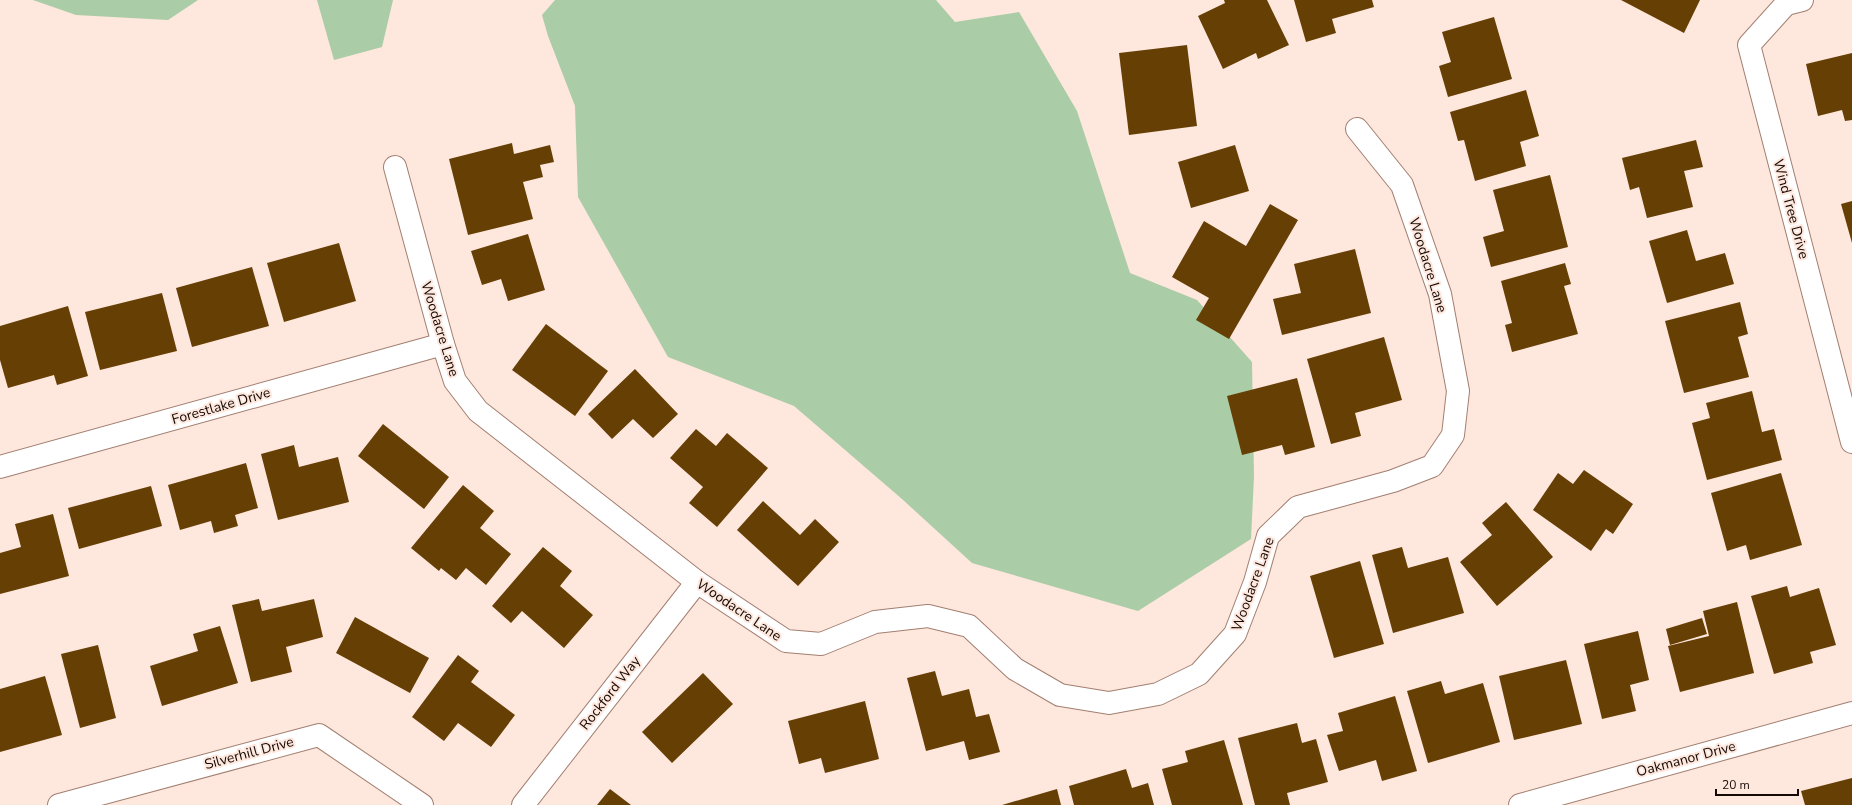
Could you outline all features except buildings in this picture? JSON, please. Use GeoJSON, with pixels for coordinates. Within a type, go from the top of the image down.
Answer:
{"type":"FeatureCollection","features":[{"type":"Feature","properties":{"kind":"street","name":"Wind Tree Drive"},"geometry":{"type":"LineString","coordinates":[[1802,0],[1786,4],[1749,45],[1852,442]]}},
{"type":"Feature","properties":{"kind":"street","name":"Woodacre Lane"},"geometry":{"type":"LineString","coordinates":[[395,167],[443,344],[455,381],[478,411],[697,582],[786,641],[821,644],[875,622],[928,616],[969,626],[1015,669],[1060,695],[1109,703],[1158,694],[1199,674],[1235,634],[1255,582],[1268,536],[1298,506],[1393,481],[1432,466],[1453,435],[1458,391],[1440,294],[1402,185],[1357,129]]}},
{"type":"Feature","properties":{"kind":"street","name":"Forestlake Drive"},"geometry":{"type":"LineString","coordinates":[[0,467],[443,344]]}},
{"type":"Feature","properties":{"kind":"street","name":"Rockford Way"},"geometry":{"type":"LineString","coordinates":[[523,805],[697,582]]}},
{"type":"Feature","properties":{"kind":"street","name":"Oakmanor Drive"},"geometry":{"type":"LineString","coordinates":[[1520,805],[1852,713]]}},
{"type":"Feature","properties":{"kind":"street","name":"Silverhill Drive"},"geometry":{"type":"LineString","coordinates":[[59,805],[319,734],[422,805]]}},
{"type":"Feature","properties":{"kind":"green space"},"geometry":{"type":"Polygon","coordinates":[[[33,0],[198,0],[168,20],[76,15],[33,0]]]}},
{"type":"Feature","properties":{"kind":"green space"},"geometry":{"type":"Polygon","coordinates":[[[317,0],[393,0],[382,47],[334,60],[317,0]]]}},
{"type":"Feature","properties":{"kind":"green space"},"geometry":{"type":"Polygon","coordinates":[[[555,0],[936,0],[955,22],[1019,12],[1077,111],[1130,273],[1197,300],[1252,362],[1254,476],[1251,539],[1138,611],[972,563],[902,499],[794,406],[668,357],[578,197],[575,106],[548,36],[542,15],[555,0]]]}}]}
